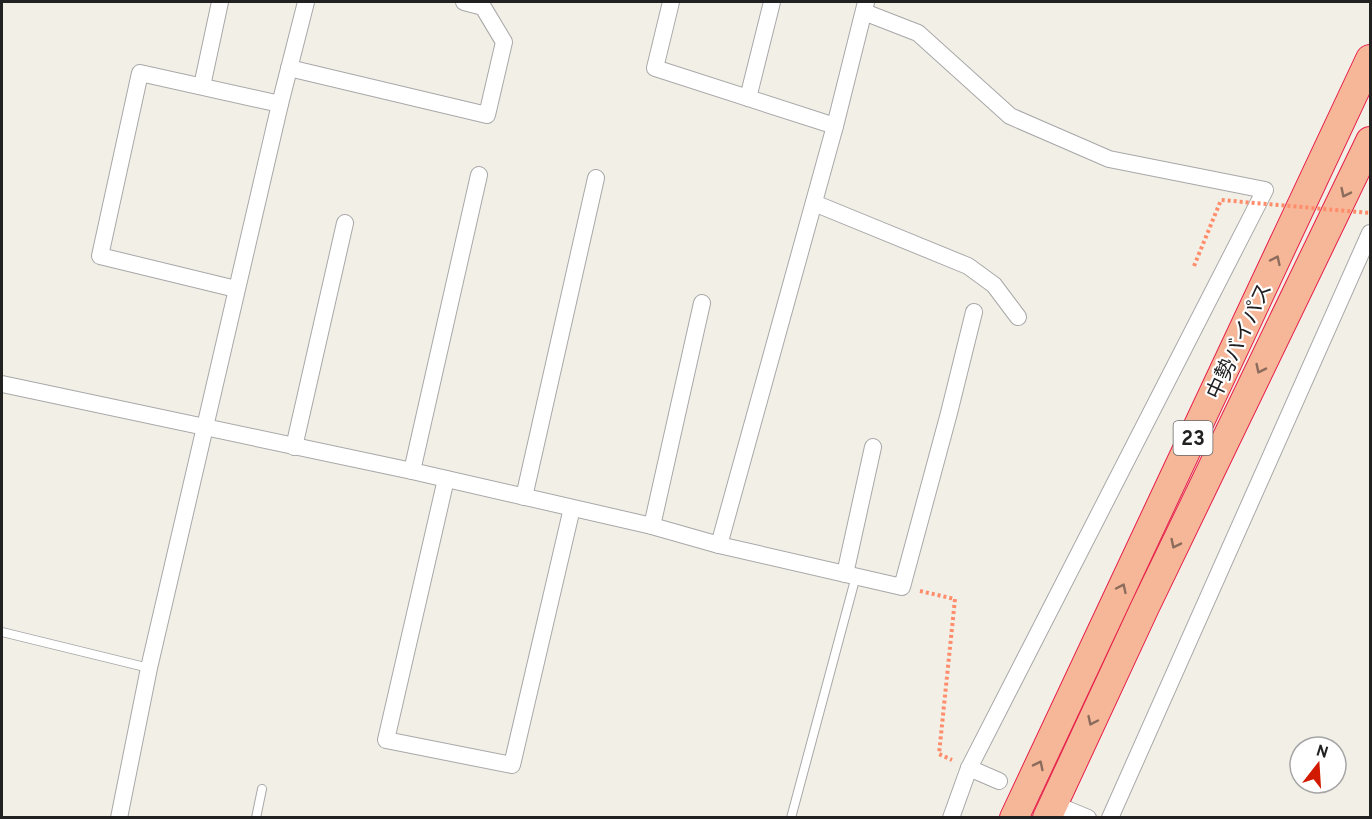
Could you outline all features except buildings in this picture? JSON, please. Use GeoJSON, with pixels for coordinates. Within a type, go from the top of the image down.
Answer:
{"type":"FeatureCollection","features":[{"type":"Feature","properties":{"kind":"highway","name":"中勢バイパス"},"geometry":{"type":"LineString","coordinates":[[1014,818],[1371,59]]}},
{"type":"Feature","properties":{"kind":"highway","name":"中勢バイパス"},"geometry":{"type":"LineString","coordinates":[[1053,812],[1145,607],[1371,141]]}},
{"type":"Feature","properties":{"kind":"street"},"geometry":{"type":"LineString","coordinates":[[202,86],[220,2]]}},
{"type":"Feature","properties":{"kind":"street"},"geometry":{"type":"LineString","coordinates":[[119,818],[149,668],[236,289],[306,2]]}},
{"type":"Feature","properties":{"kind":"street"},"geometry":{"type":"LineString","coordinates":[[289,68],[487,115],[504,42],[483,8],[464,2]]}},
{"type":"Feature","properties":{"kind":"street"},"geometry":{"type":"LineString","coordinates":[[671,2],[655,68],[835,126]]}},
{"type":"Feature","properties":{"kind":"street"},"geometry":{"type":"LineString","coordinates":[[748,98],[772,2]]}},
{"type":"Feature","properties":{"kind":"street"},"geometry":{"type":"LineString","coordinates":[[719,545],[835,126],[865,7],[918,33],[1010,116],[1109,159],[1264,190],[969,768],[951,818]]}},
{"type":"Feature","properties":{"kind":"street"},"geometry":{"type":"LineString","coordinates":[[236,289],[100,256],[140,73],[280,104]]}},
{"type":"Feature","properties":{"kind":"street"},"geometry":{"type":"LineString","coordinates":[[412,471],[479,175]]}},
{"type":"Feature","properties":{"kind":"street"},"geometry":{"type":"LineString","coordinates":[[524,497],[596,178]]}},
{"type":"Feature","properties":{"kind":"street"},"geometry":{"type":"LineString","coordinates":[[814,202],[968,266],[994,285],[1018,316]]}},
{"type":"Feature","properties":{"kind":"street"},"geometry":{"type":"LineString","coordinates":[[294,447],[345,223]]}},
{"type":"Feature","properties":{"kind":"street"},"geometry":{"type":"LineString","coordinates":[[1110,818],[1371,233]]}},
{"type":"Feature","properties":{"kind":"street"},"geometry":{"type":"LineString","coordinates":[[652,526],[702,303]]}},
{"type":"Feature","properties":{"kind":"street"},"geometry":{"type":"LineString","coordinates":[[2,384],[412,471],[902,587],[974,312]]}},
{"type":"Feature","properties":{"kind":"street"},"geometry":{"type":"LineString","coordinates":[[851,575],[873,447]]}},
{"type":"Feature","properties":{"kind":"street"},"geometry":{"type":"LineString","coordinates":[[446,479],[386,740],[512,765],[572,508]]}},
{"type":"Feature","properties":{"kind":"street"},"geometry":{"type":"LineString","coordinates":[[969,768],[999,781]]}},
{"type":"Feature","properties":{"kind":"street"},"geometry":{"type":"LineString","coordinates":[[1053,812],[1088,818]]}},
{"type":"Feature","properties":{"kind":"lane"},"geometry":{"type":"LineString","coordinates":[[791,818],[851,575]]}},
{"type":"Feature","properties":{"kind":"lane"},"geometry":{"type":"LineString","coordinates":[[2,632],[149,668]]}},
{"type":"Feature","properties":{"kind":"lane"},"geometry":{"type":"LineString","coordinates":[[256,818],[262,789]]}},
{"type":"Feature","properties":{"kind":"path"},"geometry":{"type":"LineString","coordinates":[[1194,266],[1221,200],[1371,213]]}},
{"type":"Feature","properties":{"kind":"path"},"geometry":{"type":"LineString","coordinates":[[902,587],[955,599],[939,754],[969,768]]}}]}
